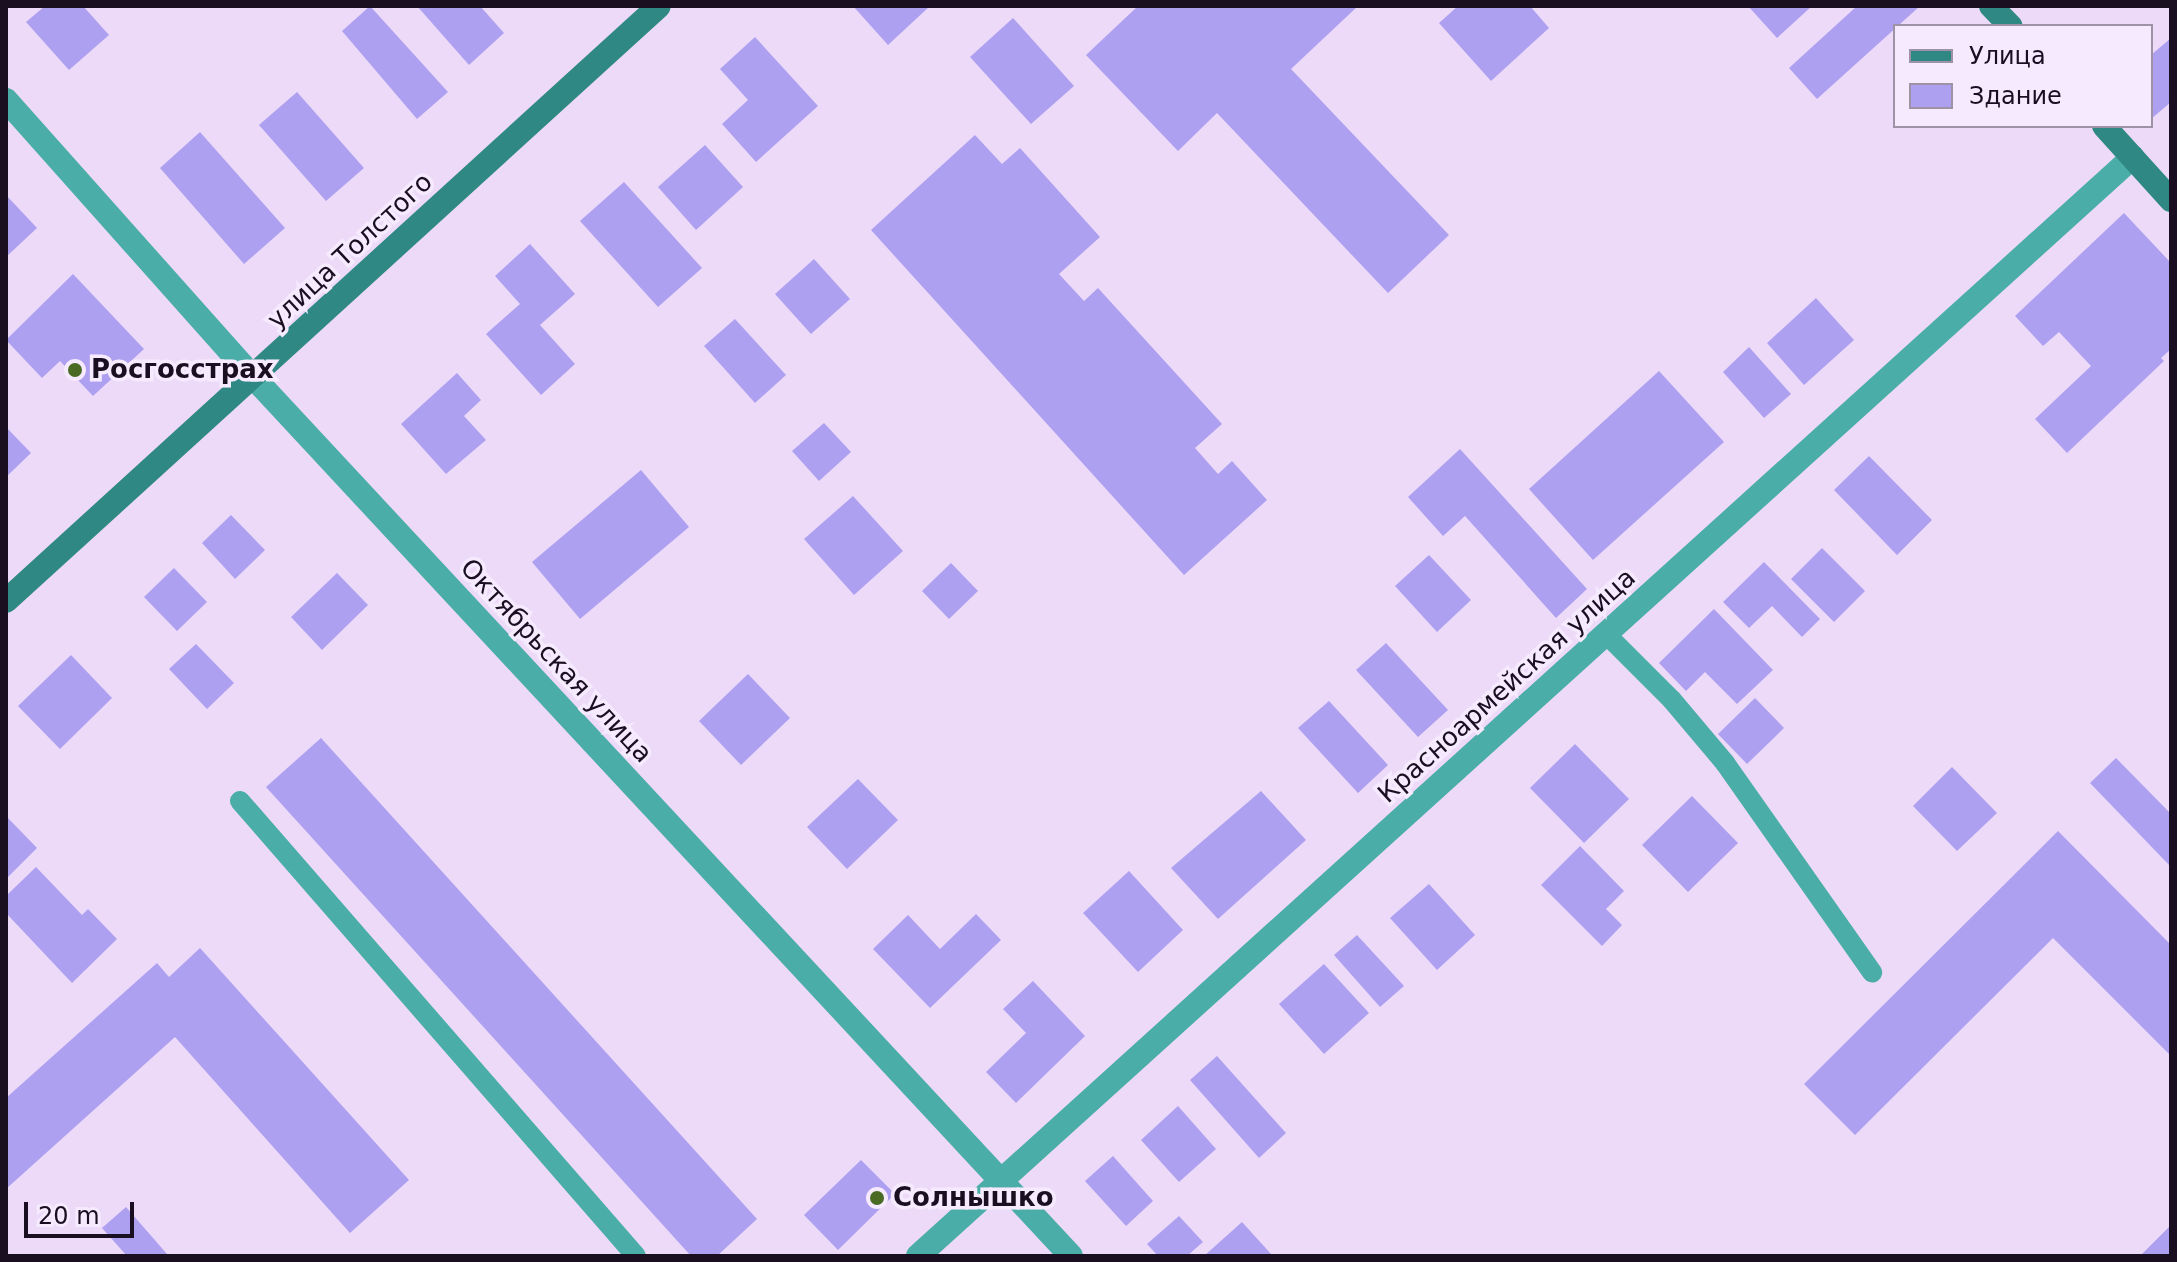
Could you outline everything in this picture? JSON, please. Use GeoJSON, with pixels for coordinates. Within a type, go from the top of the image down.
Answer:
{"type":"FeatureCollection","features":[{"type":"Feature","properties":{"kind":"street","name":"улица Толстого"},"geometry":{"type":"LineString","coordinates":[[6,601],[659,6]]}},
{"type":"Feature","properties":{"kind":"street"},"geometry":{"type":"LineString","coordinates":[[1991,6],[2008,24]]}},
{"type":"Feature","properties":{"kind":"street","name":"Октябрьская улица"},"geometry":{"type":"LineString","coordinates":[[6,100],[254,378],[1071,1256]]}},
{"type":"Feature","properties":{"kind":"street"},"geometry":{"type":"LineString","coordinates":[[2106,128],[2171,200]]}},
{"type":"Feature","properties":{"kind":"street","name":"Красноармейская улица"},"geometry":{"type":"LineString","coordinates":[[918,1256],[2133,157]]}},
{"type":"Feature","properties":{"kind":"lane"},"geometry":{"type":"LineString","coordinates":[[1606,634],[1672,700],[1725,763],[1872,972]]}},
{"type":"Feature","properties":{"kind":"lane"},"geometry":{"type":"LineString","coordinates":[[240,801],[636,1256]]}},
{"type":"Feature","properties":{"kind":"building"},"geometry":{"type":"Polygon","coordinates":[[[45,6],[83,6],[109,35],[69,70],[26,22],[45,6]]]}},
{"type":"Feature","properties":{"kind":"building"},"geometry":{"type":"Polygon","coordinates":[[[370,6],[448,92],[417,119],[342,31],[370,6]]]}},
{"type":"Feature","properties":{"kind":"building"},"geometry":{"type":"Polygon","coordinates":[[[417,6],[480,6],[504,33],[469,65],[417,6]]]}},
{"type":"Feature","properties":{"kind":"building"},"geometry":{"type":"Polygon","coordinates":[[[853,6],[930,6],[888,45],[853,6]]]}},
{"type":"Feature","properties":{"kind":"building"},"geometry":{"type":"Polygon","coordinates":[[[1138,6],[1358,6],[1291,69],[1449,235],[1388,293],[1217,113],[1178,151],[1086,55],[1138,6]]]}},
{"type":"Feature","properties":{"kind":"building"},"geometry":{"type":"Polygon","coordinates":[[[1458,6],[1530,6],[1549,28],[1491,81],[1439,23],[1458,6]]]}},
{"type":"Feature","properties":{"kind":"building"},"geometry":{"type":"Polygon","coordinates":[[[1748,6],[1812,6],[1777,38],[1748,6]]]}},
{"type":"Feature","properties":{"kind":"building"},"geometry":{"type":"Polygon","coordinates":[[[1857,6],[1920,6],[1900,24],[1893,24],[1893,30],[1817,99],[1789,68],[1857,6]]]}},
{"type":"Feature","properties":{"kind":"building"},"geometry":{"type":"Polygon","coordinates":[[[1013,18],[1074,86],[1031,124],[970,57],[1013,18]]]}},
{"type":"Feature","properties":{"kind":"building"},"geometry":{"type":"Polygon","coordinates":[[[755,37],[818,106],[756,162],[722,124],[748,100],[720,69],[755,37]]]}},
{"type":"Feature","properties":{"kind":"building"},"geometry":{"type":"Polygon","coordinates":[[[2171,38],[2171,102],[2153,117],[2153,53],[2171,38]]]}},
{"type":"Feature","properties":{"kind":"building"},"geometry":{"type":"Polygon","coordinates":[[[297,92],[364,168],[326,201],[259,125],[297,92]]]}},
{"type":"Feature","properties":{"kind":"building"},"geometry":{"type":"Polygon","coordinates":[[[200,132],[285,228],[244,264],[160,168],[200,132]]]}},
{"type":"Feature","properties":{"kind":"building"},"geometry":{"type":"Polygon","coordinates":[[[975,135],[1002,164],[1020,148],[1100,237],[1059,274],[1084,301],[1098,288],[1222,424],[1195,448],[1218,474],[1232,461],[1267,500],[1184,575],[871,230],[975,135]]]}},
{"type":"Feature","properties":{"kind":"building"},"geometry":{"type":"Polygon","coordinates":[[[705,145],[743,187],[696,230],[658,187],[705,145]]]}},
{"type":"Feature","properties":{"kind":"building"},"geometry":{"type":"Polygon","coordinates":[[[624,182],[702,268],[658,307],[580,221],[624,182]]]}},
{"type":"Feature","properties":{"kind":"building"},"geometry":{"type":"Polygon","coordinates":[[[6,195],[37,228],[6,257],[6,195]]]}},
{"type":"Feature","properties":{"kind":"building"},"geometry":{"type":"Polygon","coordinates":[[[2124,213],[2171,263],[2171,349],[2161,358],[2164,361],[2067,453],[2035,419],[2091,366],[2059,332],[2043,346],[2015,316],[2124,213]]]}},
{"type":"Feature","properties":{"kind":"building"},"geometry":{"type":"Polygon","coordinates":[[[530,244],[575,294],[540,325],[575,364],[541,395],[486,334],[520,304],[495,276],[530,244]]]}},
{"type":"Feature","properties":{"kind":"building"},"geometry":{"type":"Polygon","coordinates":[[[814,259],[850,299],[811,334],[775,294],[814,259]]]}},
{"type":"Feature","properties":{"kind":"building"},"geometry":{"type":"Polygon","coordinates":[[[73,274],[144,349],[93,396],[60,361],[42,378],[6,340],[73,274]]]}},
{"type":"Feature","properties":{"kind":"building"},"geometry":{"type":"Polygon","coordinates":[[[1816,298],[1854,340],[1804,385],[1767,343],[1816,298]]]}},
{"type":"Feature","properties":{"kind":"building"},"geometry":{"type":"Polygon","coordinates":[[[735,319],[786,375],[755,403],[704,346],[735,319]]]}},
{"type":"Feature","properties":{"kind":"building"},"geometry":{"type":"Polygon","coordinates":[[[1749,347],[1791,394],[1764,418],[1723,372],[1749,347]]]}},
{"type":"Feature","properties":{"kind":"building"},"geometry":{"type":"Polygon","coordinates":[[[1659,371],[1724,442],[1593,560],[1529,489],[1659,371]]]}},
{"type":"Feature","properties":{"kind":"building"},"geometry":{"type":"Polygon","coordinates":[[[457,373],[481,400],[464,416],[486,440],[446,474],[401,424],[457,373]]]}},
{"type":"Feature","properties":{"kind":"building"},"geometry":{"type":"Polygon","coordinates":[[[824,423],[851,452],[819,481],[792,451],[824,423]]]}},
{"type":"Feature","properties":{"kind":"building"},"geometry":{"type":"Polygon","coordinates":[[[6,427],[31,453],[6,477],[6,427]]]}},
{"type":"Feature","properties":{"kind":"building"},"geometry":{"type":"Polygon","coordinates":[[[1460,449],[1587,589],[1556,618],[1465,516],[1443,536],[1408,497],[1460,449]]]}},
{"type":"Feature","properties":{"kind":"building"},"geometry":{"type":"Polygon","coordinates":[[[1869,456],[1932,520],[1897,555],[1834,490],[1869,456]]]}},
{"type":"Feature","properties":{"kind":"building"},"geometry":{"type":"Polygon","coordinates":[[[641,470],[689,527],[580,619],[532,562],[641,470]]]}},
{"type":"Feature","properties":{"kind":"building"},"geometry":{"type":"Polygon","coordinates":[[[853,496],[903,551],[854,595],[804,539],[853,496]]]}},
{"type":"Feature","properties":{"kind":"building"},"geometry":{"type":"Polygon","coordinates":[[[231,515],[265,550],[235,579],[202,543],[231,515]]]}},
{"type":"Feature","properties":{"kind":"building"},"geometry":{"type":"Polygon","coordinates":[[[1822,548],[1865,591],[1834,622],[1791,579],[1822,548]]]}},
{"type":"Feature","properties":{"kind":"building"},"geometry":{"type":"Polygon","coordinates":[[[1429,555],[1471,600],[1437,632],[1395,586],[1429,555]]]}},
{"type":"Feature","properties":{"kind":"building"},"geometry":{"type":"Polygon","coordinates":[[[1764,562],[1820,619],[1802,637],[1772,606],[1749,628],[1723,602],[1764,562]]]}},
{"type":"Feature","properties":{"kind":"building"},"geometry":{"type":"Polygon","coordinates":[[[951,563],[978,591],[949,619],[922,591],[951,563]]]}},
{"type":"Feature","properties":{"kind":"building"},"geometry":{"type":"Polygon","coordinates":[[[174,568],[207,602],[177,631],[144,597],[174,568]]]}},
{"type":"Feature","properties":{"kind":"building"},"geometry":{"type":"Polygon","coordinates":[[[337,573],[368,605],[322,650],[291,617],[337,573]]]}},
{"type":"Feature","properties":{"kind":"building"},"geometry":{"type":"Polygon","coordinates":[[[1714,609],[1773,670],[1737,704],[1705,672],[1686,691],[1659,663],[1714,609]]]}},
{"type":"Feature","properties":{"kind":"building"},"geometry":{"type":"Polygon","coordinates":[[[1386,643],[1448,710],[1418,737],[1356,670],[1386,643]]]}},
{"type":"Feature","properties":{"kind":"building"},"geometry":{"type":"Polygon","coordinates":[[[196,644],[234,683],[207,709],[169,669],[196,644]]]}},
{"type":"Feature","properties":{"kind":"building"},"geometry":{"type":"Polygon","coordinates":[[[71,655],[112,698],[60,749],[18,706],[71,655]]]}},
{"type":"Feature","properties":{"kind":"building"},"geometry":{"type":"Polygon","coordinates":[[[748,674],[790,718],[741,765],[699,721],[748,674]]]}},
{"type":"Feature","properties":{"kind":"building"},"geometry":{"type":"Polygon","coordinates":[[[1755,698],[1784,728],[1747,764],[1718,734],[1755,698]]]}},
{"type":"Feature","properties":{"kind":"building"},"geometry":{"type":"Polygon","coordinates":[[[1329,701],[1388,765],[1358,793],[1298,728],[1329,701]]]}},
{"type":"Feature","properties":{"kind":"building"},"geometry":{"type":"Polygon","coordinates":[[[321,738],[757,1219],[717,1256],[691,1256],[266,787],[321,738]]]}},
{"type":"Feature","properties":{"kind":"building"},"geometry":{"type":"Polygon","coordinates":[[[1575,744],[1629,799],[1584,843],[1530,788],[1575,744]]]}},
{"type":"Feature","properties":{"kind":"building"},"geometry":{"type":"Polygon","coordinates":[[[2116,758],[2171,814],[2171,867],[2090,783],[2116,758]]]}},
{"type":"Feature","properties":{"kind":"building"},"geometry":{"type":"Polygon","coordinates":[[[1952,767],[1997,813],[1957,851],[1913,806],[1952,767]]]}},
{"type":"Feature","properties":{"kind":"building"},"geometry":{"type":"Polygon","coordinates":[[[858,779],[898,820],[847,869],[807,827],[858,779]]]}},
{"type":"Feature","properties":{"kind":"building"},"geometry":{"type":"Polygon","coordinates":[[[1261,791],[1306,840],[1218,919],[1171,868],[1261,791]]]}},
{"type":"Feature","properties":{"kind":"building"},"geometry":{"type":"Polygon","coordinates":[[[1692,796],[1738,843],[1688,892],[1642,845],[1692,796]]]}},
{"type":"Feature","properties":{"kind":"building"},"geometry":{"type":"Polygon","coordinates":[[[6,816],[37,848],[6,879],[6,816]]]}},
{"type":"Feature","properties":{"kind":"building"},"geometry":{"type":"Polygon","coordinates":[[[2058,831],[2171,945],[2171,1056],[2053,938],[1855,1135],[1804,1084],[2058,831]]]}},
{"type":"Feature","properties":{"kind":"building"},"geometry":{"type":"Polygon","coordinates":[[[1580,846],[1624,891],[1606,909],[1622,925],[1602,946],[1541,885],[1580,846]]]}},
{"type":"Feature","properties":{"kind":"building"},"geometry":{"type":"Polygon","coordinates":[[[36,867],[82,915],[88,909],[117,939],[72,983],[6,913],[6,896],[36,867]]]}},
{"type":"Feature","properties":{"kind":"building"},"geometry":{"type":"Polygon","coordinates":[[[1129,871],[1183,930],[1138,972],[1083,913],[1129,871]]]}},
{"type":"Feature","properties":{"kind":"building"},"geometry":{"type":"Polygon","coordinates":[[[1429,884],[1475,935],[1437,970],[1390,918],[1429,884]]]}},
{"type":"Feature","properties":{"kind":"building"},"geometry":{"type":"Polygon","coordinates":[[[976,914],[1001,940],[930,1008],[873,949],[908,915],[940,949],[976,914]]]}},
{"type":"Feature","properties":{"kind":"building"},"geometry":{"type":"Polygon","coordinates":[[[1357,935],[1404,986],[1380,1007],[1334,955],[1357,935]]]}},
{"type":"Feature","properties":{"kind":"building"},"geometry":{"type":"Polygon","coordinates":[[[200,948],[409,1180],[350,1233],[175,1037],[6,1189],[6,1098],[157,963],[169,977],[200,948]]]}},
{"type":"Feature","properties":{"kind":"building"},"geometry":{"type":"Polygon","coordinates":[[[1324,964],[1369,1013],[1324,1054],[1279,1004],[1324,964]]]}},
{"type":"Feature","properties":{"kind":"building"},"geometry":{"type":"Polygon","coordinates":[[[1033,981],[1085,1036],[1016,1103],[986,1072],[1026,1033],[1003,1009],[1033,981]]]}},
{"type":"Feature","properties":{"kind":"building"},"geometry":{"type":"Polygon","coordinates":[[[1217,1056],[1286,1133],[1259,1158],[1190,1080],[1217,1056]]]}},
{"type":"Feature","properties":{"kind":"building"},"geometry":{"type":"Polygon","coordinates":[[[1178,1106],[1216,1149],[1179,1182],[1141,1140],[1178,1106]]]}},
{"type":"Feature","properties":{"kind":"building"},"geometry":{"type":"Polygon","coordinates":[[[1113,1156],[1153,1201],[1126,1226],[1085,1181],[1113,1156]]]}},
{"type":"Feature","properties":{"kind":"building"},"geometry":{"type":"Polygon","coordinates":[[[861,1160],[895,1194],[838,1250],[804,1215],[861,1160]]]}},
{"type":"Feature","properties":{"kind":"building"},"geometry":{"type":"Polygon","coordinates":[[[126,1207],[167,1254],[165,1256],[127,1256],[102,1228],[126,1207]]]}},
{"type":"Feature","properties":{"kind":"building"},"geometry":{"type":"Polygon","coordinates":[[[1179,1216],[1203,1242],[1187,1256],[1158,1256],[1147,1244],[1179,1216]]]}},
{"type":"Feature","properties":{"kind":"building"},"geometry":{"type":"Polygon","coordinates":[[[1242,1222],[1273,1256],[1204,1256],[1242,1222]]]}},
{"type":"Feature","properties":{"kind":"building"},"geometry":{"type":"Polygon","coordinates":[[[2171,1225],[2171,1256],[2140,1256],[2171,1225]]]}},
{"type":"Feature","properties":{"kind":"place","name":"Росгосстрах"},"geometry":{"type":"Point","coordinates":[75,370]}},
{"type":"Feature","properties":{"kind":"place","name":"Солнышко"},"geometry":{"type":"Point","coordinates":[877,1198]}}]}
